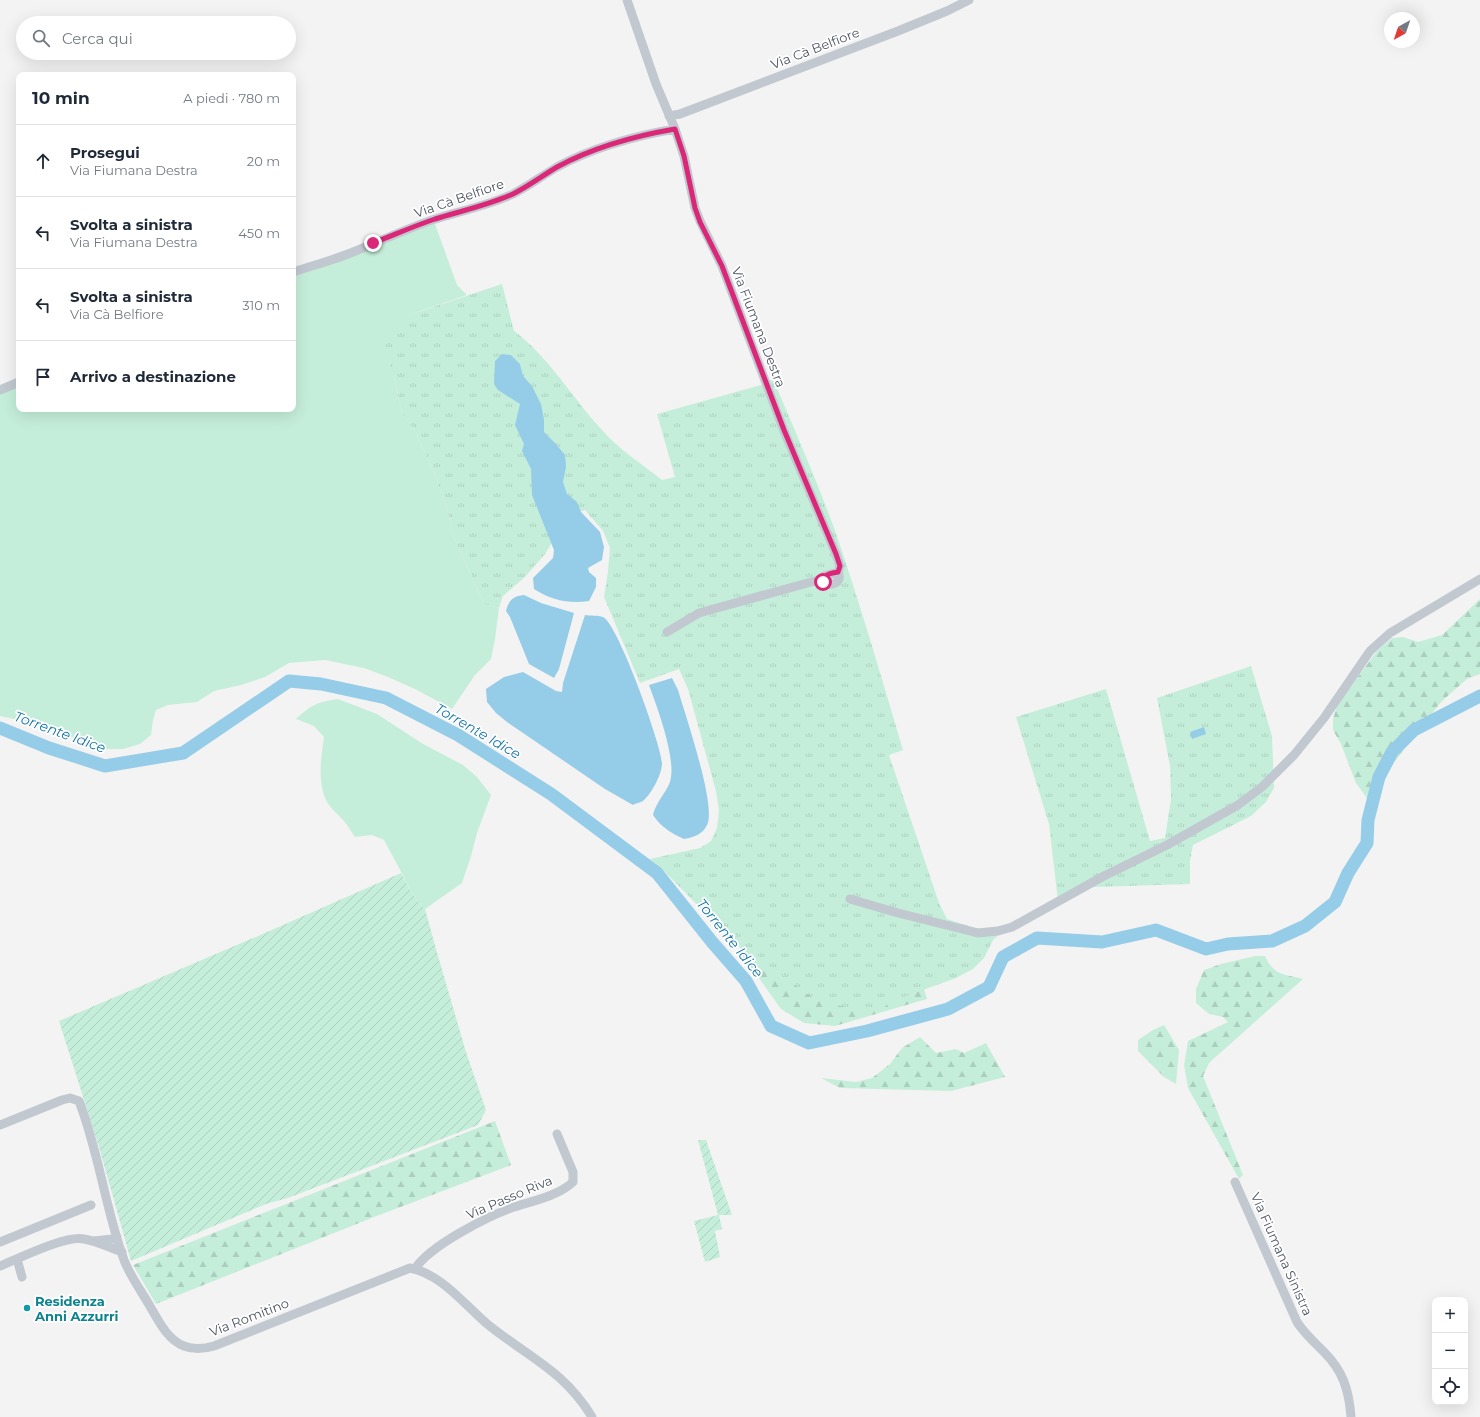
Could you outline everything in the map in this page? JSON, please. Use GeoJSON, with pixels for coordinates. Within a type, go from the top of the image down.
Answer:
{"type":"FeatureCollection","features":[{"type":"Feature","properties":{"kind":"street","name":"Via Fiumana Destra"},"geometry":{"type":"LineString","coordinates":[[627,0],[656,84],[675,129],[686,164],[697,215],[722,266],[781,424],[830,536],[840,566],[838,572],[828,574],[822,579],[699,613],[667,632]]}},
{"type":"Feature","properties":{"kind":"street","name":"Via Cà Belfiore"},"geometry":{"type":"LineString","coordinates":[[669,116],[680,114],[898,31],[947,11],[969,0]]}},
{"type":"Feature","properties":{"kind":"street","name":"Via Cà Belfiore"},"geometry":{"type":"LineString","coordinates":[[296,271],[347,255],[427,222],[494,202],[513,194],[557,167],[592,150],[642,135],[675,129]]}},
{"type":"Feature","properties":{"kind":"street"},"geometry":{"type":"LineString","coordinates":[[0,390],[16,383]]}},
{"type":"Feature","properties":{"kind":"street"},"geometry":{"type":"LineString","coordinates":[[850,899],[898,913],[978,933],[998,931],[1012,927],[1102,877],[1167,845],[1238,805],[1262,787],[1294,755],[1324,718],[1370,651],[1390,633],[1480,579]]}},
{"type":"Feature","properties":{"kind":"street","name":"Via Romitino"},"geometry":{"type":"LineString","coordinates":[[0,1125],[62,1100],[70,1098],[79,1101],[86,1119],[117,1237],[129,1270],[162,1327],[174,1340],[183,1346],[202,1349],[214,1346],[398,1272],[410,1268],[415,1269]]}},
{"type":"Feature","properties":{"kind":"street","name":"Via Passo Riva"},"geometry":{"type":"LineString","coordinates":[[415,1269],[428,1255],[467,1229],[506,1210],[568,1187],[573,1182],[573,1172],[558,1134]]}},
{"type":"Feature","properties":{"kind":"street","name":"Via Fiumana Sinistra"},"geometry":{"type":"LineString","coordinates":[[1235,1182],[1297,1322],[1303,1331],[1335,1365],[1343,1378],[1348,1391],[1351,1417]]}},
{"type":"Feature","properties":{"kind":"street"},"geometry":{"type":"LineString","coordinates":[[0,1242],[91,1205]]}},
{"type":"Feature","properties":{"kind":"street"},"geometry":{"type":"LineString","coordinates":[[94,1241],[117,1237]]}},
{"type":"Feature","properties":{"kind":"street"},"geometry":{"type":"LineString","coordinates":[[0,1266],[67,1239],[83,1238],[122,1252]]}},
{"type":"Feature","properties":{"kind":"street"},"geometry":{"type":"LineString","coordinates":[[17,1259],[22,1277]]}},
{"type":"Feature","properties":{"kind":"street"},"geometry":{"type":"LineString","coordinates":[[415,1269],[421,1270],[437,1280],[486,1323],[558,1375],[573,1390],[592,1417]]}},
{"type":"Feature","properties":{"kind":"green space"},"geometry":{"type":"Polygon","coordinates":[[[434,221],[457,285],[467,295],[409,315],[394,377],[402,413],[416,433],[436,477],[448,512],[453,535],[484,604],[499,608],[491,659],[475,675],[452,709],[417,690],[364,668],[325,660],[289,663],[265,677],[241,685],[214,691],[197,702],[168,705],[156,710],[151,735],[140,744],[123,749],[105,749],[37,724],[0,716],[0,391],[16,385],[16,412],[296,412],[296,274],[434,221]]]}},
{"type":"Feature","properties":{"kind":"green space"},"geometry":{"type":"Polygon","coordinates":[[[502,284],[514,331],[550,366],[610,438],[624,451],[662,480],[675,477],[657,414],[761,385],[773,379],[822,496],[854,589],[903,750],[889,755],[939,903],[947,919],[975,928],[997,928],[1003,931],[993,940],[984,958],[973,969],[956,978],[890,1002],[879,1012],[835,1005],[805,993],[773,969],[754,952],[740,943],[708,916],[667,874],[650,859],[700,848],[711,841],[717,828],[719,811],[716,791],[688,689],[679,669],[640,683],[604,597],[610,548],[603,531],[585,510],[566,517],[561,529],[545,554],[525,577],[503,596],[499,608],[484,604],[453,535],[448,512],[436,477],[416,433],[402,413],[383,334],[409,315],[502,284]]]}},
{"type":"Feature","properties":{"kind":"green space"},"geometry":{"type":"Polygon","coordinates":[[[1480,599],[1480,674],[1467,679],[1441,702],[1392,765],[1369,801],[1356,783],[1341,744],[1333,730],[1333,719],[1337,705],[1377,651],[1392,638],[1403,637],[1418,642],[1442,635],[1480,599]]]}},
{"type":"Feature","properties":{"kind":"green space"},"geometry":{"type":"Polygon","coordinates":[[[1251,666],[1272,736],[1274,788],[1266,802],[1251,816],[1193,845],[1190,860],[1190,884],[1093,887],[1058,901],[1049,824],[1016,717],[1106,689],[1150,841],[1165,838],[1171,799],[1170,766],[1157,698],[1251,666]]]}},
{"type":"Feature","properties":{"kind":"green space"},"geometry":{"type":"Polygon","coordinates":[[[338,699],[377,714],[423,744],[463,765],[477,777],[491,795],[477,833],[462,883],[425,909],[414,896],[384,840],[372,835],[355,837],[344,821],[329,805],[324,795],[321,770],[324,737],[314,726],[296,719],[306,710],[315,705],[325,701],[338,699]]]}},
{"type":"Feature","properties":{"kind":"green space"},"geometry":{"type":"Polygon","coordinates":[[[401,873],[414,896],[425,909],[466,1052],[486,1110],[478,1125],[288,1198],[266,1204],[131,1261],[99,1147],[59,1021],[401,873]]]}},
{"type":"Feature","properties":{"kind":"green space"},"geometry":{"type":"Polygon","coordinates":[[[730,909],[906,927],[927,999],[835,1026],[804,1023],[781,1009],[741,953],[730,909]]]}},
{"type":"Feature","properties":{"kind":"green space"},"geometry":{"type":"Polygon","coordinates":[[[1255,956],[1265,956],[1268,963],[1280,973],[1303,979],[1209,1063],[1203,1076],[1243,1175],[1239,1179],[1188,1088],[1184,1065],[1188,1041],[1228,1022],[1223,1017],[1209,1014],[1196,1003],[1196,989],[1204,970],[1221,964],[1255,956]]]}},
{"type":"Feature","properties":{"kind":"green space"},"geometry":{"type":"Polygon","coordinates":[[[1164,1025],[1179,1050],[1176,1084],[1164,1077],[1138,1051],[1138,1040],[1164,1025]]]}},
{"type":"Feature","properties":{"kind":"green space"},"geometry":{"type":"Polygon","coordinates":[[[920,1037],[936,1053],[956,1049],[964,1053],[986,1043],[1005,1077],[951,1091],[840,1088],[821,1078],[856,1082],[872,1078],[890,1064],[902,1048],[920,1037]]]}},
{"type":"Feature","properties":{"kind":"green space"},"geometry":{"type":"Polygon","coordinates":[[[495,1121],[511,1165],[374,1217],[156,1304],[133,1265],[495,1121]]]}},
{"type":"Feature","properties":{"kind":"green space"},"geometry":{"type":"Polygon","coordinates":[[[698,1140],[706,1140],[732,1215],[719,1215],[722,1229],[715,1231],[720,1257],[705,1262],[694,1221],[718,1215],[698,1140]]]}},
{"type":"Feature","properties":{"kind":"water"},"geometry":{"type":"Polygon","coordinates":[[[502,354],[511,355],[520,364],[523,376],[532,386],[541,404],[544,420],[544,432],[565,455],[566,467],[563,482],[567,494],[577,502],[581,512],[600,532],[604,547],[602,560],[588,568],[589,572],[596,578],[596,587],[589,601],[574,602],[560,600],[547,596],[534,589],[533,578],[553,558],[554,550],[532,495],[531,469],[522,451],[524,444],[515,425],[520,404],[498,390],[494,384],[495,361],[502,354]]]}},
{"type":"Feature","properties":{"kind":"water"},"geometry":{"type":"Polygon","coordinates":[[[524,595],[541,603],[574,613],[559,669],[554,678],[529,664],[510,617],[506,611],[512,599],[517,596],[524,595]]]}},
{"type":"Feature","properties":{"kind":"water"},"geometry":{"type":"Polygon","coordinates":[[[585,615],[603,617],[610,625],[628,661],[638,686],[660,752],[662,767],[656,783],[644,800],[633,805],[605,789],[507,722],[496,713],[487,702],[486,689],[504,677],[523,672],[556,691],[562,692],[563,683],[585,615]]]}},
{"type":"Feature","properties":{"kind":"water"},"geometry":{"type":"Polygon","coordinates":[[[672,678],[678,690],[693,739],[708,800],[709,815],[707,825],[700,833],[684,839],[659,823],[653,815],[656,806],[670,782],[671,760],[665,733],[649,685],[672,678]]]}},
{"type":"Feature","properties":{"kind":"water"},"geometry":{"type":"Polygon","coordinates":[[[1204,727],[1206,734],[1192,739],[1190,732],[1204,727]]]}},
{"type":"Feature","properties":{"kind":"waterway","name":"Torrente Idice"},"geometry":{"type":"LineString","coordinates":[[0,728],[49,748],[105,766],[183,753],[289,681],[321,684],[386,698],[458,735],[551,794],[657,873],[712,942],[746,981],[771,1026],[809,1043],[867,1031],[948,1009],[989,987],[1003,957],[1037,938],[1102,942],[1156,930],[1206,949],[1228,944],[1272,941],[1305,926],[1335,902],[1348,873],[1367,843],[1368,820],[1379,777],[1392,752],[1414,730],[1480,696]]}},
{"type":"Feature","properties":{"kind":"place","name":"Residenza Anni Azzurri"},"geometry":{"type":"Point","coordinates":[27,1308]}},
{"type":"Feature","properties":{"kind":"route"},"geometry":{"type":"LineString","coordinates":[[373,243],[406,229],[494,202],[513,194],[557,167],[592,150],[642,135],[675,129],[684,156],[695,208],[700,222],[722,266],[733,293],[766,385],[830,536],[840,566],[838,572],[824,576],[822,579],[823,582]]}}]}
